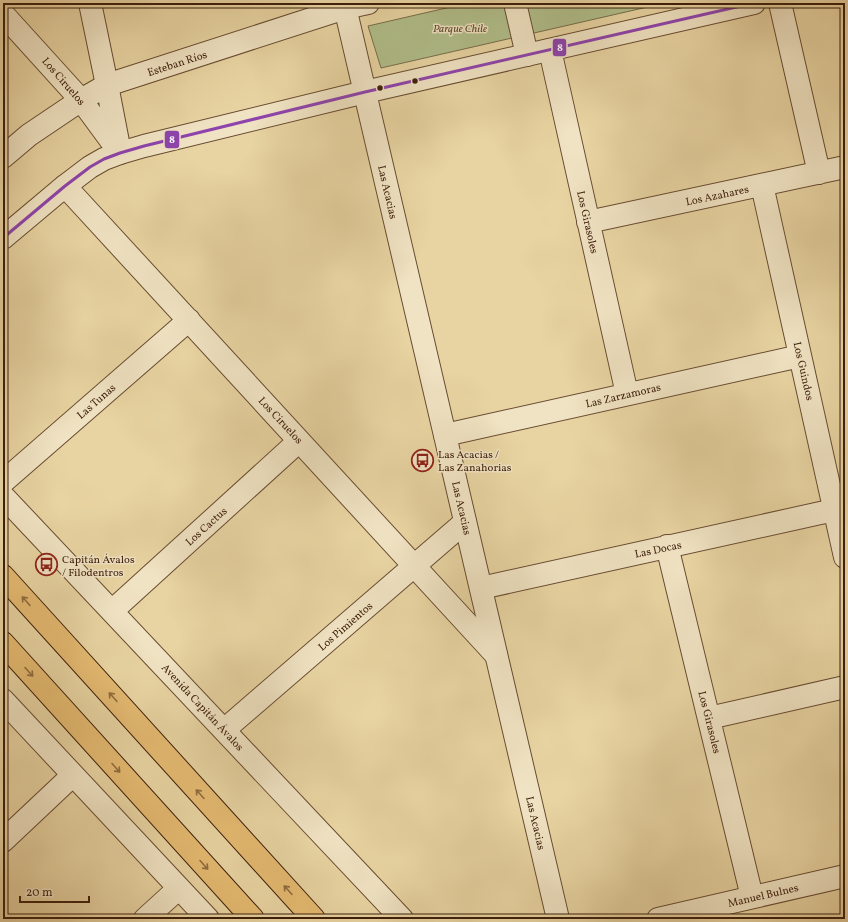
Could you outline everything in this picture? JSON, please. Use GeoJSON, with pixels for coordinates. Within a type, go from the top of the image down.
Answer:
{"type":"FeatureCollection","features":[{"type":"Feature","properties":{"kind":"highway"},"geometry":{"type":"LineString","coordinates":[[3,576],[314,919]]}},
{"type":"Feature","properties":{"kind":"highway"},"geometry":{"type":"LineString","coordinates":[[3,643],[253,919]]}},
{"type":"Feature","properties":{"kind":"street"},"geometry":{"type":"LineString","coordinates":[[90,3],[120,153]]}},
{"type":"Feature","properties":{"kind":"street","name":"Esteban Ríos"},"geometry":{"type":"LineString","coordinates":[[3,157],[29,135],[81,100],[107,85],[345,5],[368,3]]}},
{"type":"Feature","properties":{"kind":"street"},"geometry":{"type":"LineString","coordinates":[[515,3],[527,55]]}},
{"type":"Feature","properties":{"kind":"street"},"geometry":{"type":"LineString","coordinates":[[3,238],[90,167],[120,153],[365,92],[550,50],[724,6],[754,3]]}},
{"type":"Feature","properties":{"kind":"street"},"geometry":{"type":"LineString","coordinates":[[780,3],[819,173]]}},
{"type":"Feature","properties":{"kind":"street","name":"Las Acacias"},"geometry":{"type":"LineString","coordinates":[[345,5],[558,919]]}},
{"type":"Feature","properties":{"kind":"street","name":"Los Ciruelos"},"geometry":{"type":"LineString","coordinates":[[3,14],[81,100],[120,153]]}},
{"type":"Feature","properties":{"kind":"street","name":"Los Girasoles"},"geometry":{"type":"LineString","coordinates":[[550,50],[627,394]]}},
{"type":"Feature","properties":{"kind":"street","name":"Los Azahares"},"geometry":{"type":"LineString","coordinates":[[588,222],[845,167]]}},
{"type":"Feature","properties":{"kind":"street","name":"Los Guindos"},"geometry":{"type":"LineString","coordinates":[[762,185],[845,557]]}},
{"type":"Feature","properties":{"kind":"street","name":"Los Ciruelos"},"geometry":{"type":"LineString","coordinates":[[65,186],[496,654]]}},
{"type":"Feature","properties":{"kind":"street","name":"Las Tunas"},"geometry":{"type":"LineString","coordinates":[[3,482],[189,320]]}},
{"type":"Feature","properties":{"kind":"street","name":"Las Zarzamoras"},"geometry":{"type":"LineString","coordinates":[[445,435],[800,356]]}},
{"type":"Feature","properties":{"kind":"street","name":"Los Cactus"},"geometry":{"type":"LineString","coordinates":[[112,611],[300,441]]}},
{"type":"Feature","properties":{"kind":"street","name":"Avenida Capitán Ávalos"},"geometry":{"type":"LineString","coordinates":[[3,496],[402,919]]}},
{"type":"Feature","properties":{"kind":"street","name":"Las Docas"},"geometry":{"type":"LineString","coordinates":[[481,588],[834,510]]}},
{"type":"Feature","properties":{"kind":"street","name":"Los Pimientos"},"geometry":{"type":"LineString","coordinates":[[224,730],[466,522]]}},
{"type":"Feature","properties":{"kind":"street","name":"Los Girasoles"},"geometry":{"type":"LineString","coordinates":[[667,546],[752,898]]}},
{"type":"Feature","properties":{"kind":"street"},"geometry":{"type":"LineString","coordinates":[[708,718],[845,687]]}},
{"type":"Feature","properties":{"kind":"street"},"geometry":{"type":"LineString","coordinates":[[3,700],[208,919]]}},
{"type":"Feature","properties":{"kind":"street"},"geometry":{"type":"LineString","coordinates":[[3,841],[73,775]]}},
{"type":"Feature","properties":{"kind":"street","name":"Manuel Bulnes"},"geometry":{"type":"LineString","coordinates":[[658,919],[689,916],[752,898],[845,876]]}},
{"type":"Feature","properties":{"kind":"street"},"geometry":{"type":"LineString","coordinates":[[145,919],[179,888]]}},
{"type":"Feature","properties":{"kind":"green space","name":"Parque Chile"},"geometry":{"type":"Polygon","coordinates":[[[468,3],[665,3],[381,68],[368,26],[468,3]]]}},
{"type":"Feature","properties":{"kind":"transit line","name":"8"},"geometry":{"type":"LineString","coordinates":[[3,238],[90,167],[104,159],[120,153],[365,92],[754,3]]}},
{"type":"Feature","properties":{"kind":"place","name":"Las Acacias / Las Zanahorias"},"geometry":{"type":"Point","coordinates":[422,460]}},
{"type":"Feature","properties":{"kind":"place","name":"Capitán Ávalos / Filodentros"},"geometry":{"type":"Point","coordinates":[46,565]}}]}
